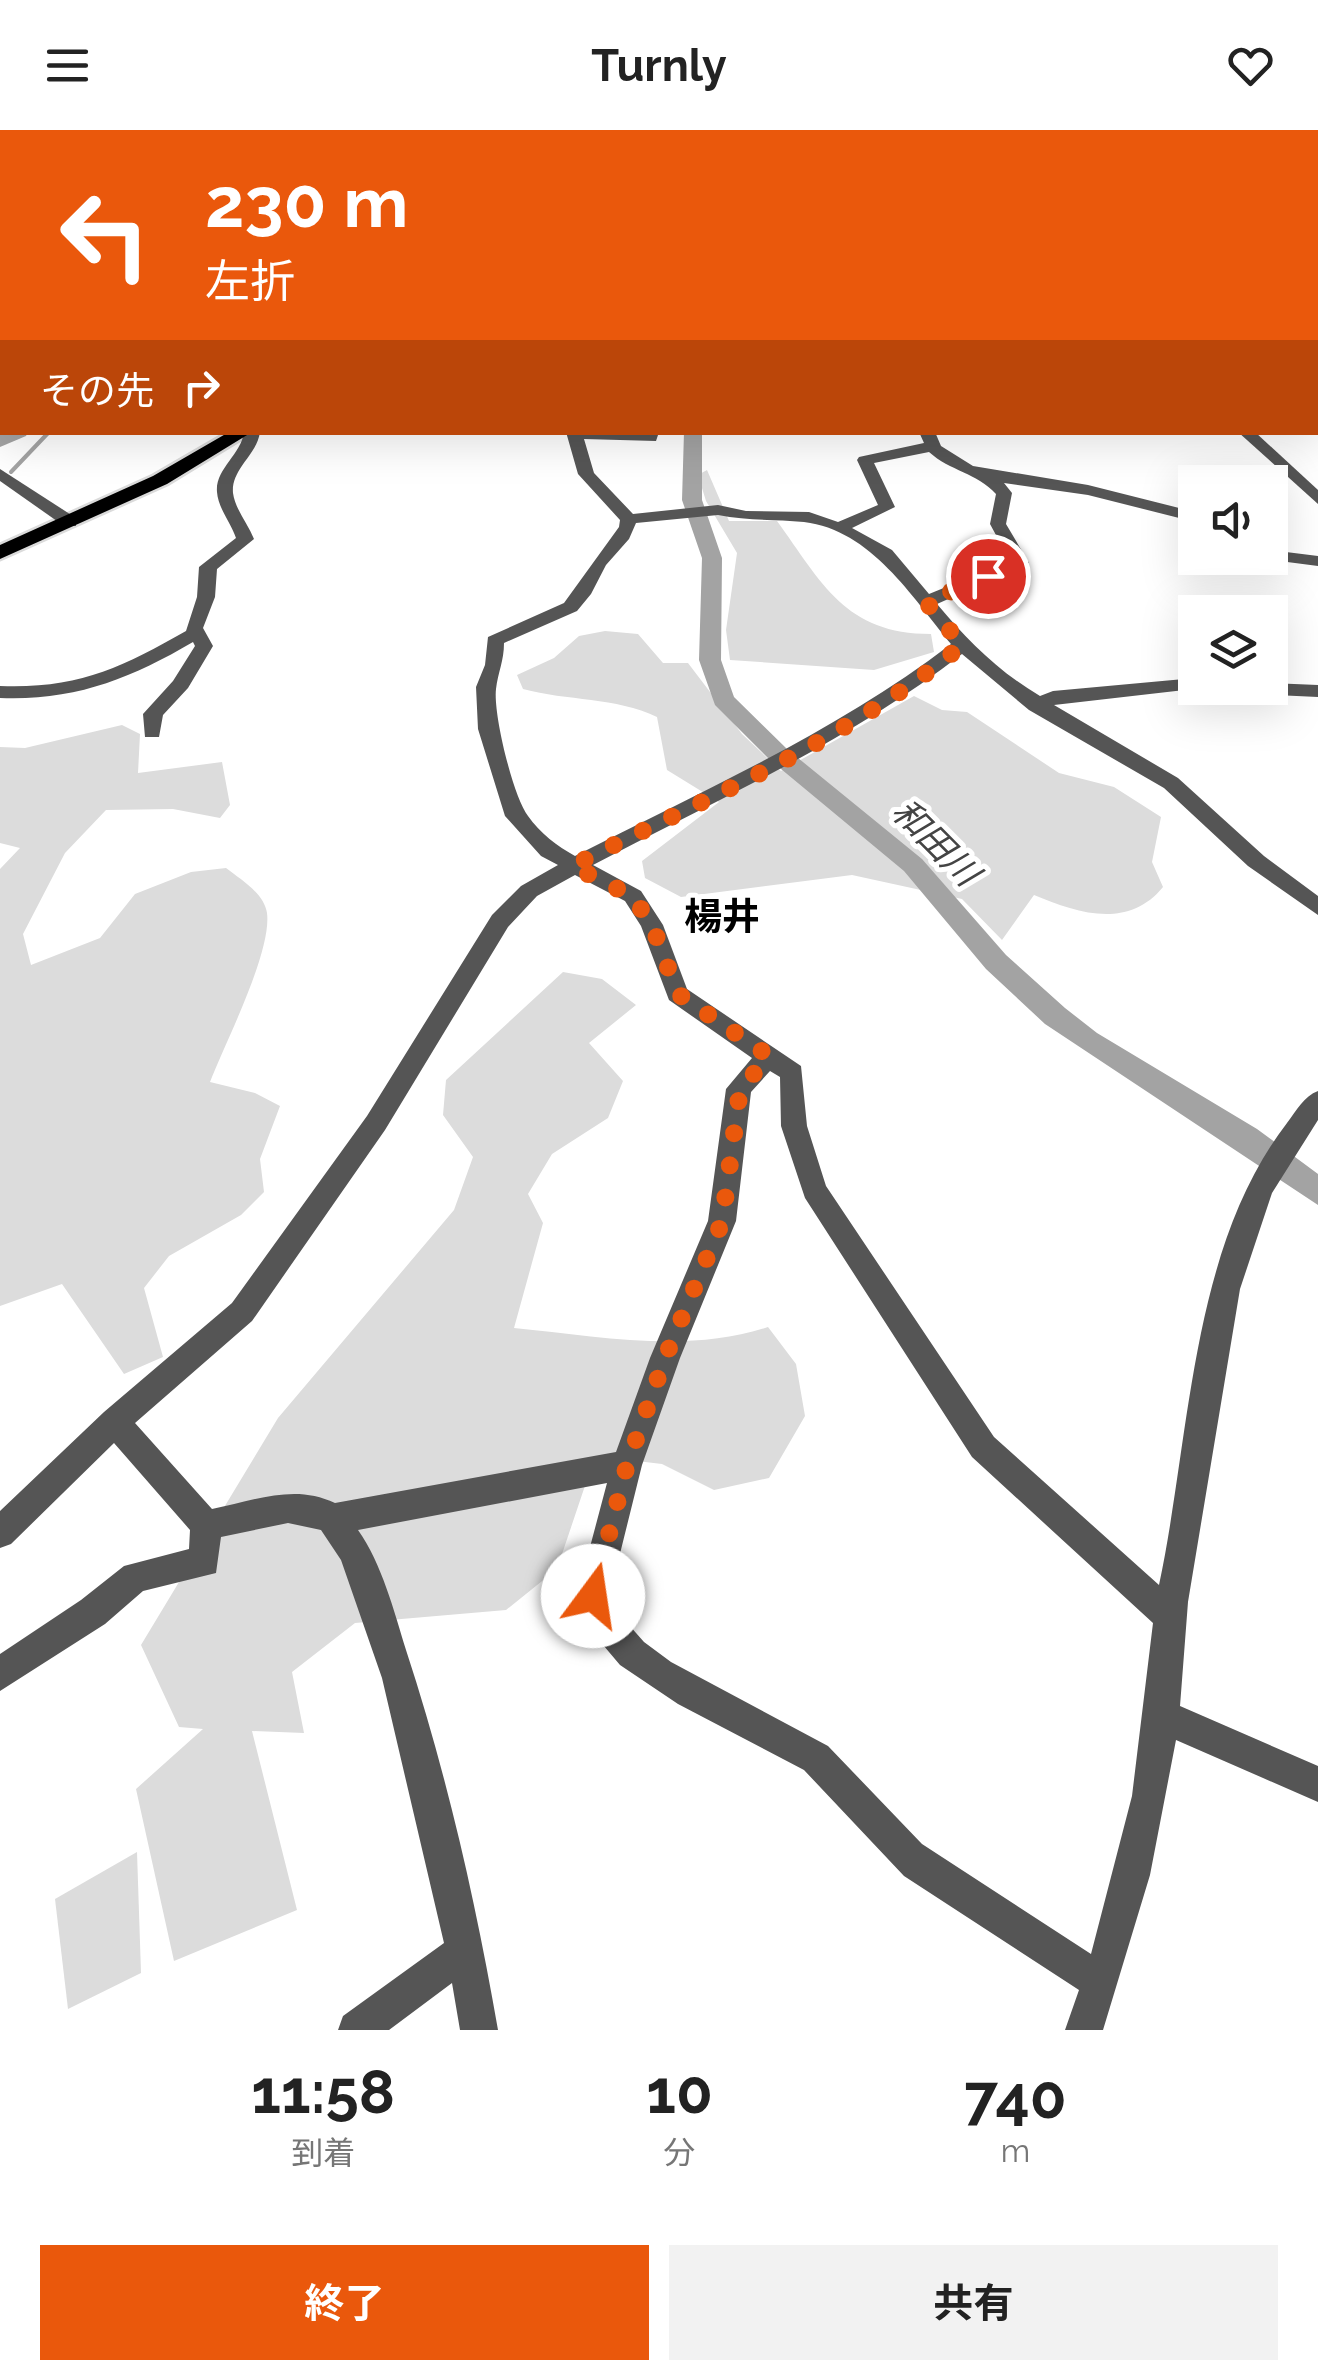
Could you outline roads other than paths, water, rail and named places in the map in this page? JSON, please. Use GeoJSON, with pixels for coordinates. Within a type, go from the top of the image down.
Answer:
{"type":"FeatureCollection","features":[{"type":"Feature","properties":{"kind":"highway"},"geometry":{"type":"LineString","coordinates":[[0,553],[160,480],[238,435]]}},
{"type":"Feature","properties":{"kind":"street"},"geometry":{"type":"LineString","coordinates":[[152,733],[152,714],[180,684],[204,646],[195,621],[206,597],[208,567],[245,538],[225,492],[229,472],[252,442],[252,435]]}},
{"type":"Feature","properties":{"kind":"street"},"geometry":{"type":"LineString","coordinates":[[574,435],[586,474],[629,519]]}},
{"type":"Feature","properties":{"kind":"street"},"geometry":{"type":"LineString","coordinates":[[585,435],[640,440],[650,435]]}},
{"type":"Feature","properties":{"kind":"street"},"geometry":{"type":"LineString","coordinates":[[1248,435],[1318,499]]}},
{"type":"Feature","properties":{"kind":"street"},"geometry":{"type":"LineString","coordinates":[[839,528],[887,507],[866,460],[929,440],[990,477],[1004,493],[998,524],[1020,563],[926,602]]}},
{"type":"Feature","properties":{"kind":"street"},"geometry":{"type":"LineString","coordinates":[[0,474],[70,522]]}},
{"type":"Feature","properties":{"kind":"street"},"geometry":{"type":"LineString","coordinates":[[990,477],[1070,486],[1178,512]]}},
{"type":"Feature","properties":{"kind":"street"},"geometry":{"type":"LineString","coordinates":[[629,519],[718,510],[746,516],[809,517],[839,528],[886,554],[962,645],[1036,706],[1155,772],[1256,861],[1318,907]]}},
{"type":"Feature","properties":{"kind":"street"},"geometry":{"type":"LineString","coordinates":[[629,519],[620,545],[596,566],[578,600],[547,623],[509,632],[494,641],[495,666],[486,688],[488,729],[516,816],[548,851],[632,896],[652,925],[678,994],[792,1073],[794,1126],[814,1190],[983,1447],[1170,1617]]}},
{"type":"Feature","properties":{"kind":"street"},"geometry":{"type":"LineString","coordinates":[[1288,558],[1318,562]]}},
{"type":"Feature","properties":{"kind":"street"},"geometry":{"type":"LineString","coordinates":[[0,692],[38,695],[90,688],[197,632]]}},
{"type":"Feature","properties":{"kind":"street"},"geometry":{"type":"LineString","coordinates":[[0,1533],[116,1422],[242,1312],[376,1124],[500,921],[529,891],[790,755],[918,682],[962,645]]}},
{"type":"Feature","properties":{"kind":"street"},"geometry":{"type":"LineString","coordinates":[[1036,706],[1054,697],[1178,686]]}},
{"type":"Feature","properties":{"kind":"street"},"geometry":{"type":"LineString","coordinates":[[1288,690],[1318,691]]}},
{"type":"Feature","properties":{"kind":"street"},"geometry":{"type":"LineString","coordinates":[[769,1056],[740,1090],[722,1222],[665,1358],[627,1465],[593,1596],[617,1640],[654,1672],[810,1754],[848,1782],[874,1822],[910,1858],[1101,1982]]}},
{"type":"Feature","properties":{"kind":"street"},"geometry":{"type":"LineString","coordinates":[[1084,2030],[1131,1892],[1162,1716],[1170,1617],[1194,1495],[1211,1347],[1226,1283],[1260,1192],[1297,1125],[1318,1100]]}},
{"type":"Feature","properties":{"kind":"street"},"geometry":{"type":"LineString","coordinates":[[0,1674],[92,1612],[135,1577],[204,1562],[206,1525],[116,1422]]}},
{"type":"Feature","properties":{"kind":"street"},"geometry":{"type":"LineString","coordinates":[[333,1520],[627,1465]]}},
{"type":"Feature","properties":{"kind":"street"},"geometry":{"type":"LineString","coordinates":[[206,1525],[305,1506],[333,1520],[352,1548],[389,1642],[468,1950],[480,2030]]}},
{"type":"Feature","properties":{"kind":"street"},"geometry":{"type":"LineString","coordinates":[[1162,1716],[1318,1784]]}},
{"type":"Feature","properties":{"kind":"street"},"geometry":{"type":"LineString","coordinates":[[356,2030],[468,1950]]}},
{"type":"Feature","properties":{"kind":"waterway"},"geometry":{"type":"LineString","coordinates":[[0,441],[13,435]]}},
{"type":"Feature","properties":{"kind":"waterway"},"geometry":{"type":"LineString","coordinates":[[11,472],[46,435]]}},
{"type":"Feature","properties":{"kind":"waterway","name":"和田川"},"geometry":{"type":"LineString","coordinates":[[693,435],[692,500],[712,558],[710,660],[723,700],[778,754],[913,865],[996,962],[1055,1016],[1087,1041],[1246,1138],[1318,1192]]}},
{"type":"Feature","properties":{"kind":"district","name":"楊井"},"geometry":{"type":"Point","coordinates":[722,916]}}]}
